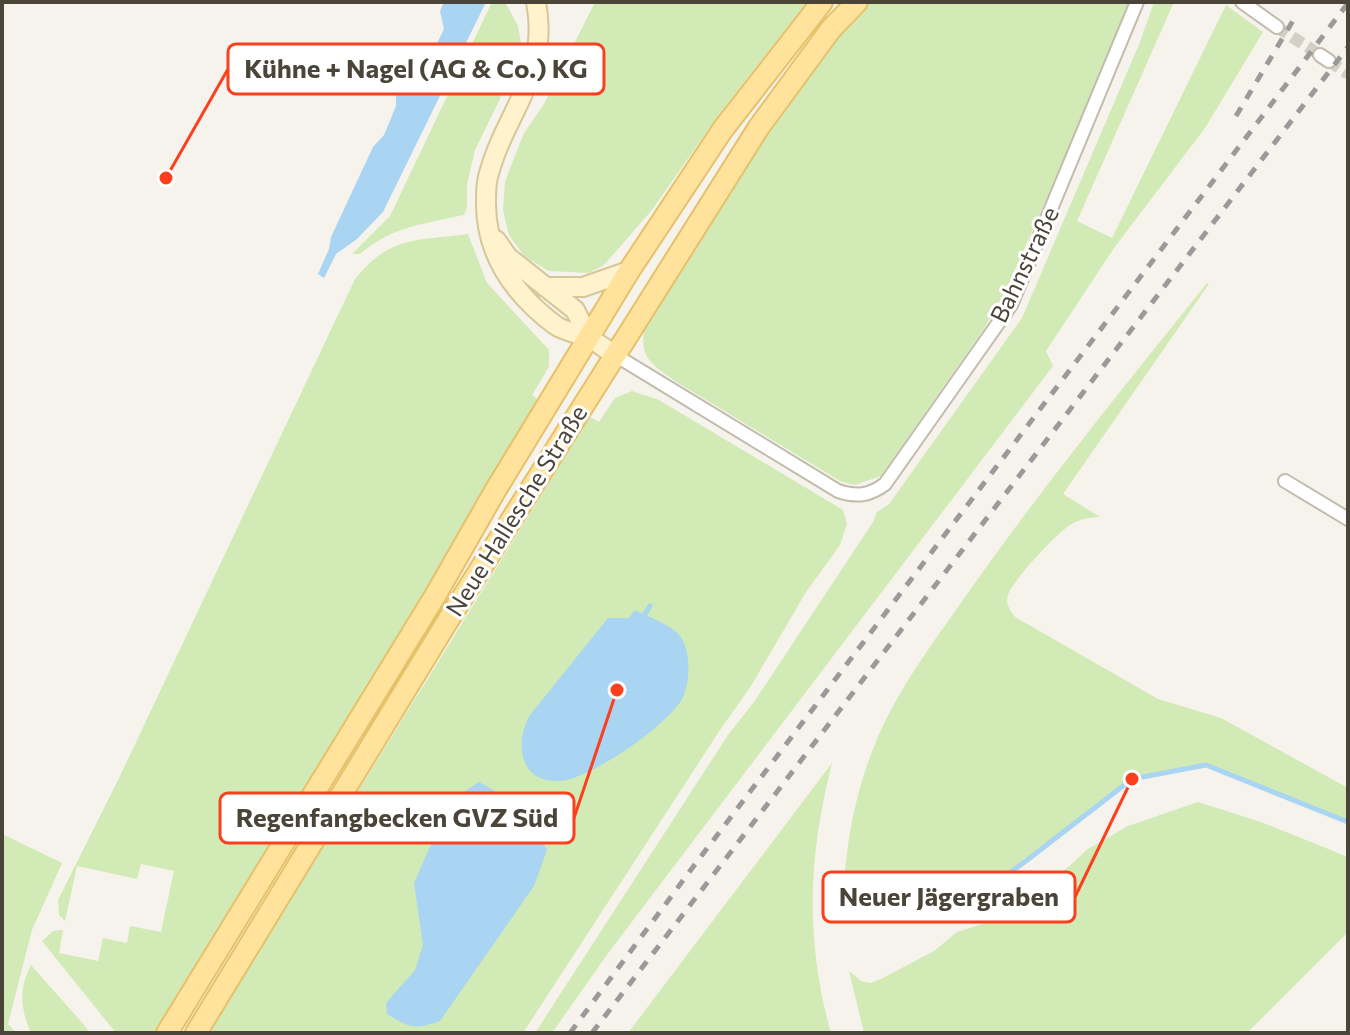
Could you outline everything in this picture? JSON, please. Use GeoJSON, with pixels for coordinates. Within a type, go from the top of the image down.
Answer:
{"type":"FeatureCollection","features":[{"type":"Feature","properties":{"kind":"main road","name":"Neue Hallesche Straße"},"geometry":{"type":"LineString","coordinates":[[167,1033],[435,596],[629,271],[723,129],[822,2]]}},
{"type":"Feature","properties":{"kind":"main road","name":"Neue Hallesche Straße"},"geometry":{"type":"LineString","coordinates":[[196,1033],[447,622],[759,127],[831,29],[857,2]]}},
{"type":"Feature","properties":{"kind":"street"},"geometry":{"type":"LineString","coordinates":[[536,2],[540,39],[536,59],[522,100],[487,178],[488,227],[498,264],[515,288],[554,324],[589,338],[615,355]]}},
{"type":"Feature","properties":{"kind":"street","name":"Bahnstraße"},"geometry":{"type":"LineString","coordinates":[[615,355],[838,491],[863,496],[875,492],[885,484],[1011,305],[1137,2]]}},
{"type":"Feature","properties":{"kind":"street"},"geometry":{"type":"LineString","coordinates":[[1242,2],[1277,27]]}},
{"type":"Feature","properties":{"kind":"street"},"geometry":{"type":"LineString","coordinates":[[488,227],[508,257],[575,310],[589,338]]}},
{"type":"Feature","properties":{"kind":"street"},"geometry":{"type":"LineString","coordinates":[[545,287],[583,287],[629,271]]}},
{"type":"Feature","properties":{"kind":"street"},"geometry":{"type":"LineString","coordinates":[[1285,481],[1348,519]]}},
{"type":"Feature","properties":{"kind":"green space"},"geometry":{"type":"Polygon","coordinates":[[[492,2],[505,2],[518,26],[521,43],[518,62],[475,150],[464,215],[409,227],[384,237],[360,254],[352,254],[390,216],[492,2]]]}},
{"type":"Feature","properties":{"kind":"green space"},"geometry":{"type":"Polygon","coordinates":[[[595,2],[807,2],[719,114],[652,210],[604,265],[589,273],[549,271],[525,257],[509,235],[503,210],[505,181],[524,133],[544,104],[595,2]]]}},
{"type":"Feature","properties":{"kind":"green space"},"geometry":{"type":"Polygon","coordinates":[[[868,2],[1129,2],[1003,297],[881,476],[854,485],[840,481],[675,381],[650,361],[643,340],[644,330],[742,171],[816,59],[868,2]]]}},
{"type":"Feature","properties":{"kind":"green space"},"geometry":{"type":"Polygon","coordinates":[[[1154,2],[1174,2],[1077,221],[1112,238],[1226,5],[1263,32],[1205,128],[1114,248],[1046,351],[1053,366],[609,952],[552,1033],[535,1033],[877,512],[889,504],[1022,318],[1140,42],[1154,2]]]}},
{"type":"Feature","properties":{"kind":"green space"},"geometry":{"type":"Polygon","coordinates":[[[468,234],[487,283],[549,350],[549,367],[532,395],[540,401],[156,1033],[116,1033],[42,941],[53,931],[63,930],[59,953],[98,961],[103,938],[127,943],[130,926],[161,932],[174,871],[141,864],[137,879],[77,866],[65,921],[59,915],[58,900],[120,776],[355,279],[393,247],[419,240],[468,234]]]}},
{"type":"Feature","properties":{"kind":"green space"},"geometry":{"type":"Polygon","coordinates":[[[1207,283],[1063,494],[1100,517],[1077,521],[1055,537],[1011,588],[1008,604],[1015,617],[1158,699],[1221,718],[1348,788],[1348,822],[1206,765],[1132,779],[949,916],[858,914],[866,885],[852,880],[844,886],[850,830],[870,757],[885,720],[928,650],[992,559],[1207,283]]]}},
{"type":"Feature","properties":{"kind":"green space"},"geometry":{"type":"Polygon","coordinates":[[[632,391],[659,400],[843,510],[847,524],[840,545],[806,592],[751,686],[523,1033],[208,1033],[590,417],[599,422],[615,398],[632,391]]]}},
{"type":"Feature","properties":{"kind":"green space"},"geometry":{"type":"Polygon","coordinates":[[[832,763],[818,832],[813,898],[817,965],[831,1033],[628,1033],[832,763]]]}},
{"type":"Feature","properties":{"kind":"green space"},"geometry":{"type":"Polygon","coordinates":[[[1198,802],[1261,822],[1348,857],[1348,932],[1247,1033],[864,1033],[849,971],[861,981],[871,983],[881,979],[934,951],[957,932],[1017,913],[1088,849],[1128,826],[1198,802]]]}},
{"type":"Feature","properties":{"kind":"green space"},"geometry":{"type":"Polygon","coordinates":[[[2,834],[62,863],[32,930],[8,1024],[16,1033],[2,1033],[2,834]]]}},
{"type":"Feature","properties":{"kind":"green space"},"geometry":{"type":"Polygon","coordinates":[[[31,965],[90,1033],[31,1033],[22,999],[31,965]]]}},
{"type":"Feature","properties":{"kind":"water"},"geometry":{"type":"Polygon","coordinates":[[[444,2],[486,2],[383,212],[357,239],[336,254],[324,278],[318,274],[331,237],[373,147],[384,135],[396,106],[396,94],[407,71],[428,62],[444,29],[440,11],[444,2]]]}},
{"type":"Feature","properties":{"kind":"water"},"geometry":{"type":"Polygon","coordinates":[[[635,610],[667,626],[682,639],[688,669],[682,699],[661,723],[609,761],[561,781],[536,776],[524,760],[522,749],[522,738],[530,715],[608,618],[629,618],[635,610]]]}},
{"type":"Feature","properties":{"kind":"water"},"geometry":{"type":"Polygon","coordinates":[[[479,782],[526,809],[547,850],[534,886],[440,1021],[424,1026],[407,1025],[387,1014],[386,1003],[415,970],[423,945],[414,883],[450,801],[479,782]]]}},
{"type":"Feature","properties":{"kind":"waterway"},"geometry":{"type":"LineString","coordinates":[[642,619],[650,606]]}},
{"type":"Feature","properties":{"kind":"waterway"},"geometry":{"type":"LineString","coordinates":[[864,901],[949,916],[1132,779],[1206,765],[1348,822]]}},
{"type":"Feature","properties":{"kind":"tunnel"},"geometry":{"type":"LineString","coordinates":[[1277,27],[1320,55]]}},
{"type":"Feature","properties":{"kind":"tunnel"},"geometry":{"type":"LineString","coordinates":[[1329,61],[1348,74]]}},
{"type":"Feature","properties":{"kind":"railway"},"geometry":{"type":"LineString","coordinates":[[570,1033],[1348,3]]}},
{"type":"Feature","properties":{"kind":"railway"},"geometry":{"type":"LineString","coordinates":[[1236,116],[1294,19]]}},
{"type":"Feature","properties":{"kind":"railway"},"geometry":{"type":"LineString","coordinates":[[592,1033],[1348,47]]}},
{"type":"Feature","properties":{"kind":"place","name":"Kühne + Nagel (AG & Co.) KG"},"geometry":{"type":"Point","coordinates":[166,178]}},
{"type":"Feature","properties":{"kind":"place","name":"Regenfangbecken GVZ Süd"},"geometry":{"type":"Point","coordinates":[617,690]}},
{"type":"Feature","properties":{"kind":"place","name":"Neuer Jägergraben"},"geometry":{"type":"Point","coordinates":[1132,779]}}]}
